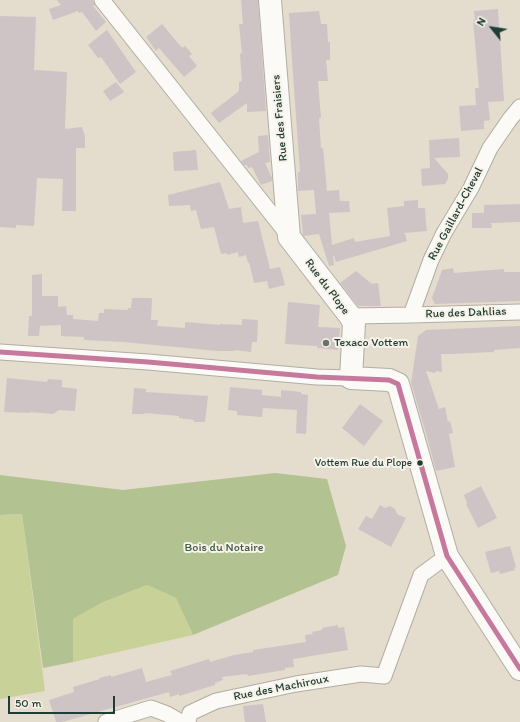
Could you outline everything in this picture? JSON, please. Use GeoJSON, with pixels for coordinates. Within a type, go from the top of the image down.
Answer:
{"type":"FeatureCollection","features":[{"type":"Feature","properties":{"kind":"street","name":"Rue du Plope"},"geometry":{"type":"LineString","coordinates":[[102,0],[350,316],[354,323],[351,378]]}},
{"type":"Feature","properties":{"kind":"street","name":"Rue des Fraisiers"},"geometry":{"type":"LineString","coordinates":[[270,0],[289,237]]}},
{"type":"Feature","properties":{"kind":"street","name":"Rue Gaillard-Cheval"},"geometry":{"type":"LineString","coordinates":[[412,315],[431,260],[444,233],[471,188],[490,148],[510,119],[520,108]]}},
{"type":"Feature","properties":{"kind":"street","name":"Rue des Dahlias"},"geometry":{"type":"LineString","coordinates":[[412,315],[520,312]]}},
{"type":"Feature","properties":{"kind":"street"},"geometry":{"type":"LineString","coordinates":[[350,316],[412,315]]}},
{"type":"Feature","properties":{"kind":"street"},"geometry":{"type":"LineString","coordinates":[[0,352],[148,362],[317,377],[389,380],[398,384],[447,556],[520,669]]}},
{"type":"Feature","properties":{"kind":"street","name":"Rue des Machiroux"},"geometry":{"type":"LineString","coordinates":[[188,722],[190,712],[216,701],[296,684],[361,674],[384,676],[421,575],[447,556]]}},
{"type":"Feature","properties":{"kind":"street"},"geometry":{"type":"LineString","coordinates":[[106,722],[151,708],[167,714],[181,722]]}},
{"type":"Feature","properties":{"kind":"green space","name":"Bois du Notaire"},"geometry":{"type":"Polygon","coordinates":[[[275,473],[327,479],[346,546],[338,575],[193,635],[176,598],[147,585],[101,603],[73,619],[73,662],[43,668],[22,514],[0,515],[0,475],[123,490],[275,473]]]}},
{"type":"Feature","properties":{"kind":"green space"},"geometry":{"type":"Polygon","coordinates":[[[22,514],[45,691],[0,699],[0,515],[22,514]]]}},
{"type":"Feature","properties":{"kind":"green space"},"geometry":{"type":"Polygon","coordinates":[[[147,585],[176,598],[193,635],[73,662],[73,619],[101,603],[147,585]]]}},
{"type":"Feature","properties":{"kind":"building"},"geometry":{"type":"Polygon","coordinates":[[[57,0],[93,0],[95,6],[93,6],[106,22],[96,31],[82,12],[79,13],[78,11],[53,20],[49,9],[61,5],[57,0]]]}},
{"type":"Feature","properties":{"kind":"building"},"geometry":{"type":"Polygon","coordinates":[[[241,0],[258,0],[266,111],[247,112],[247,103],[219,123],[211,113],[239,91],[239,82],[242,81],[240,54],[242,53],[239,24],[243,24],[241,0]]]}},
{"type":"Feature","properties":{"kind":"building"},"geometry":{"type":"Polygon","coordinates":[[[498,9],[504,101],[488,102],[490,120],[484,121],[484,129],[461,131],[459,106],[476,105],[475,88],[479,88],[473,20],[475,20],[474,11],[498,9]]]}},
{"type":"Feature","properties":{"kind":"building"},"geometry":{"type":"Polygon","coordinates":[[[319,11],[321,24],[327,24],[328,42],[330,42],[330,60],[326,60],[328,81],[318,81],[321,118],[319,118],[321,148],[323,148],[327,191],[339,190],[340,201],[349,201],[350,212],[329,213],[332,245],[354,238],[355,242],[390,236],[387,208],[404,206],[404,201],[418,200],[418,208],[425,208],[427,231],[404,233],[407,241],[336,262],[333,256],[334,265],[329,266],[319,234],[303,235],[301,215],[316,214],[314,190],[298,191],[298,172],[300,172],[289,13],[319,11]]]}},
{"type":"Feature","properties":{"kind":"building"},"geometry":{"type":"Polygon","coordinates":[[[0,16],[36,17],[34,70],[67,72],[65,129],[82,127],[85,136],[85,148],[76,148],[76,211],[62,211],[63,179],[37,178],[34,226],[16,225],[16,228],[0,227],[0,16]]]}},
{"type":"Feature","properties":{"kind":"building"},"geometry":{"type":"Polygon","coordinates":[[[162,24],[182,48],[185,46],[192,54],[189,56],[197,66],[184,77],[159,48],[156,51],[146,37],[162,24]]]}},
{"type":"Feature","properties":{"kind":"building"},"geometry":{"type":"Polygon","coordinates":[[[107,30],[136,72],[120,84],[101,57],[98,58],[88,45],[107,30]]]}},
{"type":"Feature","properties":{"kind":"building"},"geometry":{"type":"Polygon","coordinates":[[[116,82],[124,92],[110,101],[103,91],[116,82]]]}},
{"type":"Feature","properties":{"kind":"building"},"geometry":{"type":"Polygon","coordinates":[[[268,135],[270,162],[265,163],[272,181],[261,185],[252,167],[248,168],[247,165],[244,165],[241,161],[259,152],[258,136],[268,135]]]}},
{"type":"Feature","properties":{"kind":"building"},"geometry":{"type":"Polygon","coordinates":[[[459,138],[460,157],[434,158],[448,174],[448,179],[445,184],[422,186],[421,169],[430,168],[429,140],[459,138]]]}},
{"type":"Feature","properties":{"kind":"building"},"geometry":{"type":"Polygon","coordinates":[[[196,150],[198,170],[174,171],[173,152],[196,150]]]}},
{"type":"Feature","properties":{"kind":"building"},"geometry":{"type":"Polygon","coordinates":[[[220,182],[229,209],[241,207],[243,223],[258,221],[270,269],[280,267],[285,285],[269,289],[267,281],[254,283],[246,255],[239,257],[238,252],[227,255],[227,253],[221,254],[214,227],[201,229],[196,210],[191,211],[190,205],[169,206],[168,195],[220,182]]]}},
{"type":"Feature","properties":{"kind":"building"},"geometry":{"type":"Polygon","coordinates":[[[520,204],[520,222],[491,223],[492,228],[472,228],[472,213],[484,213],[484,205],[520,204]]]}},
{"type":"Feature","properties":{"kind":"building"},"geometry":{"type":"Polygon","coordinates":[[[453,268],[454,273],[504,269],[504,272],[520,272],[520,301],[435,304],[432,298],[442,270],[453,268]]]}},
{"type":"Feature","properties":{"kind":"building"},"geometry":{"type":"Polygon","coordinates":[[[356,271],[372,284],[378,283],[381,306],[358,306],[340,283],[356,271]]]}},
{"type":"Feature","properties":{"kind":"building"},"geometry":{"type":"Polygon","coordinates":[[[42,274],[42,296],[58,296],[58,307],[66,306],[67,315],[73,315],[73,319],[98,321],[99,313],[104,313],[104,309],[128,310],[128,308],[131,308],[132,298],[152,298],[151,320],[158,320],[157,326],[185,328],[185,322],[242,325],[242,319],[258,320],[257,342],[252,342],[251,352],[235,350],[218,351],[84,340],[84,337],[61,336],[61,325],[40,326],[39,336],[28,336],[29,316],[32,316],[32,275],[42,274]]]}},
{"type":"Feature","properties":{"kind":"building"},"geometry":{"type":"Polygon","coordinates":[[[288,302],[320,305],[318,327],[340,328],[338,350],[317,348],[317,346],[285,344],[288,302]]]}},
{"type":"Feature","properties":{"kind":"building"},"geometry":{"type":"Polygon","coordinates":[[[520,326],[520,348],[494,350],[494,352],[441,354],[442,372],[436,371],[435,373],[426,371],[439,409],[445,407],[448,422],[450,421],[453,433],[449,434],[455,467],[436,471],[411,383],[418,336],[426,330],[520,326]]]}},
{"type":"Feature","properties":{"kind":"building"},"geometry":{"type":"Polygon","coordinates":[[[7,378],[47,382],[48,379],[62,380],[62,387],[77,389],[75,411],[59,410],[53,414],[4,412],[7,378]]]}},
{"type":"Feature","properties":{"kind":"building"},"geometry":{"type":"Polygon","coordinates":[[[230,387],[262,390],[262,395],[281,397],[281,390],[301,392],[301,394],[308,395],[306,434],[296,433],[297,410],[263,408],[262,417],[237,415],[237,411],[228,410],[230,387]]]}},
{"type":"Feature","properties":{"kind":"building"},"geometry":{"type":"Polygon","coordinates":[[[134,388],[146,389],[146,392],[208,396],[205,422],[194,422],[194,420],[179,418],[179,416],[145,413],[132,414],[134,388]]]}},
{"type":"Feature","properties":{"kind":"building"},"geometry":{"type":"Polygon","coordinates":[[[360,404],[383,421],[364,446],[342,428],[360,404]]]}},
{"type":"Feature","properties":{"kind":"building"},"geometry":{"type":"Polygon","coordinates":[[[481,486],[497,518],[478,528],[466,504],[464,495],[481,486]]]}},
{"type":"Feature","properties":{"kind":"building"},"geometry":{"type":"Polygon","coordinates":[[[380,505],[385,508],[390,506],[395,509],[397,514],[406,518],[391,547],[358,529],[366,516],[372,519],[380,505]]]}},
{"type":"Feature","properties":{"kind":"building"},"geometry":{"type":"Polygon","coordinates":[[[510,546],[516,567],[514,568],[515,570],[500,574],[499,571],[491,573],[485,552],[510,546]]]}},
{"type":"Feature","properties":{"kind":"building"},"geometry":{"type":"Polygon","coordinates":[[[338,625],[338,628],[344,627],[348,650],[293,659],[294,667],[285,668],[285,670],[248,676],[247,674],[222,677],[223,680],[215,683],[215,685],[179,696],[179,694],[170,697],[169,692],[62,722],[56,722],[49,700],[74,692],[73,687],[100,679],[99,678],[111,675],[111,677],[142,668],[146,682],[172,675],[170,671],[209,659],[210,662],[234,655],[253,652],[253,650],[306,642],[305,635],[313,634],[312,632],[322,630],[322,628],[338,625]]]}},
{"type":"Feature","properties":{"kind":"building"},"geometry":{"type":"Polygon","coordinates":[[[263,704],[266,722],[245,722],[243,706],[263,704]]]}},
{"type":"Feature","properties":{"kind":"transit line"},"geometry":{"type":"LineString","coordinates":[[0,352],[148,362],[317,377],[389,380],[398,384],[447,556],[520,669]]}},
{"type":"Feature","properties":{"kind":"place","name":"Texaco Vottem"},"geometry":{"type":"Point","coordinates":[326,343]}},
{"type":"Feature","properties":{"kind":"place","name":"Vottem Rue du Plope"},"geometry":{"type":"Point","coordinates":[420,463]}}]}
